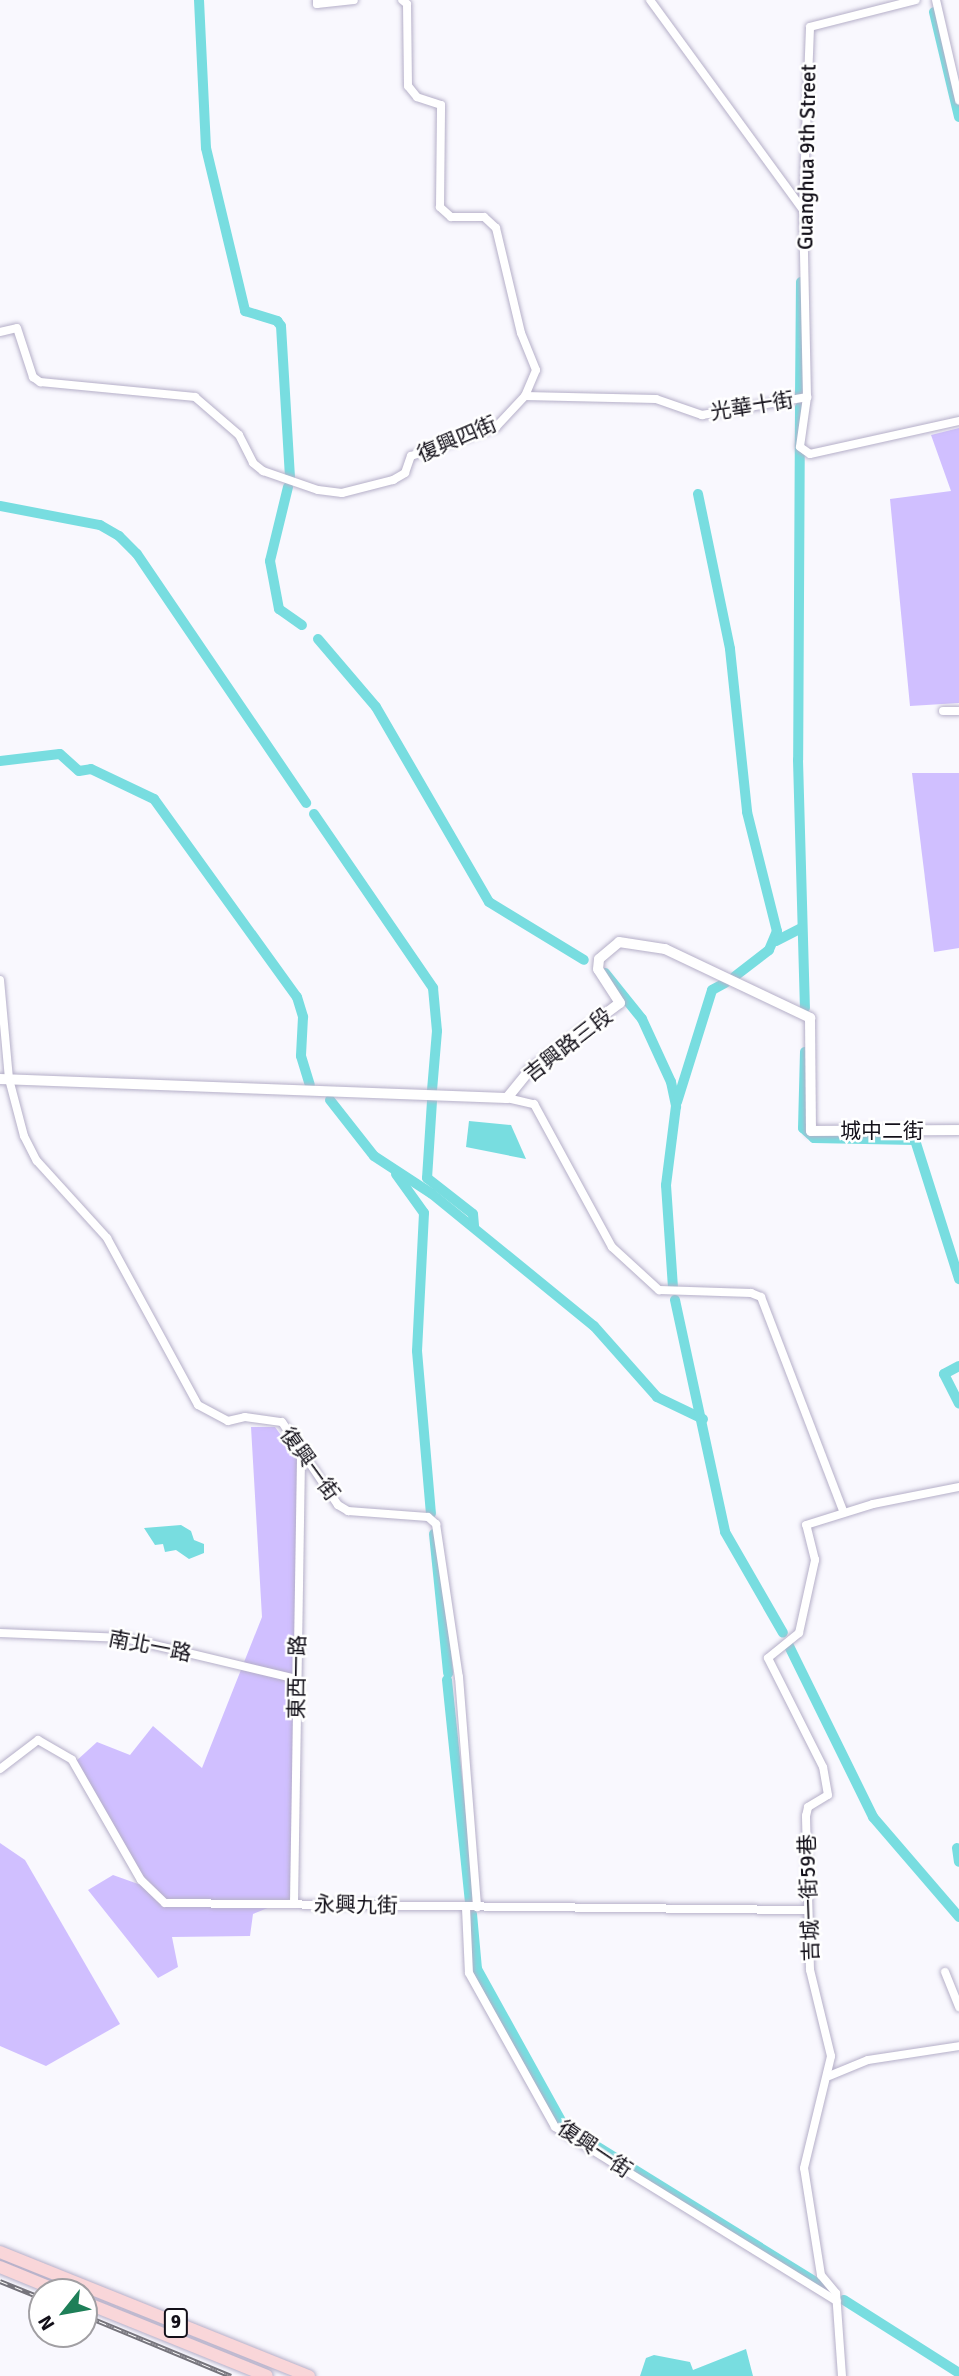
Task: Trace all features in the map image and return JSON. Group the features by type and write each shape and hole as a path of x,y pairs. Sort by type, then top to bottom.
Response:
{"main road":[{"name":"9","path":"0,2252 309,2376"},
{"path":"0,2267 28,2279"},
{"name":"9","path":"98,2307 267,2376"}],"street":[{"path":"317,0 317,4 354,0"},
{"name":"復興四街","path":"0,332 18,328 33,377 40,382 195,397 239,435 253,463 263,471 342,494 393,480 404,473 411,456 496,427 525,396 536,370 521,333 496,228 484,217 452,217 440,207 441,105 417,97 408,86 407,5 402,0"},
{"path":"650,0 803,210"},
{"name":"Guanghua 9th Street","path":"807,397 803,210 810,27 916,0"},
{"path":"936,0 959,100"},
{"name":"光華十街","path":"525,396 656,399 702,415 807,397 800,447 810,454 959,421"},
{"path":"943,711 959,711"},
{"name":"吉興路三段","path":"5,1079 507,1098 530,1070 620,1003 598,969 599,959 619,942 666,949 810,1018 807,1127"},
{"name":"復興一街","path":"0,980 5,1079 30,1148 107,1238 198,1405 228,1421 245,1417 282,1422 338,1504 348,1511 428,1517 436,1524 459,1677 477,1907"},
{"path":"507,1098 534,1104 612,1247 659,1290 751,1293 761,1297 844,1513"},
{"name":"城中二街","path":"807,1127 811,1131 959,1130"},
{"name":"東西一路","path":"294,1904 301,1450"},
{"name":"吉城一街59巷","path":"842,2376 836,2293 821,2275 804,2168 829,2076 830,2045 810,1970 806,1910 806,1816 808,1807 828,1795 823,1766 768,1658 799,1633 815,1560 806,1525 844,1513 959,1487"},
{"name":"南北一路","path":"0,1633 125,1638 297,1679"},
{"name":"永興九街","path":"0,1769 38,1740 72,1760 141,1880 165,1903 806,1910"},
{"name":"復興一街","path":"466,1908 469,1973 555,2127 837,2301"},
{"path":"945,1972 959,2007"},
{"path":"829,2076 852,2064 959,2046"}],"shaded area":[{"path":"959,428 959,703 910,706 890,499 951,491 931,435"},
{"path":"912,773 959,773 959,948 934,952"},
{"path":"251,1427 275,1427 301,1463 290,1899 253,1914 250,1936 172,1937 178,1967 158,1978 88,1890 113,1875 141,1885 75,1762 97,1742 130,1755 153,1726 202,1768 262,1617"},
{"path":"0,1843 25,1860 120,2024 46,2066 0,2046"}],"water":[{"path":"469,1121 511,1125 526,1159 466,1147"},
{"path":"181,1525 191,1531 194,1540 204,1544 204,1553 189,1559 176,1550 165,1552 163,1544 155,1545 144,1528"},
{"path":"746,2349 753,2376 640,2376 646,2358 654,2355 690,2362 693,2370"}],"waterway":[{"path":"199,0 206,148 245,311 277,321 281,326 290,479"},
{"path":"934,12 959,117"},
{"path":"800,397 801,282"},
{"path":"800,407 798,760 805,1008"},
{"path":"288,487 270,561 279,609 302,625"},
{"path":"698,494 730,649 747,812 777,931 769,950 734,977"},
{"path":"0,506 100,525 119,536 137,554 306,803"},
{"path":"318,639 376,707 489,902 584,960"},
{"path":"0,761 60,754 79,771 91,769 154,799 297,997 303,1017 301,1056 310,1085"},
{"path":"314,814 433,988 437,1031 432,1091"},
{"path":"776,941 801,928"},
{"path":"605,973 642,1019 671,1082 676,1106 666,1185 673,1287"},
{"path":"677,1102 712,990 725,983"},
{"path":"805,1052 803,1128 814,1138 915,1140 959,1279"},
{"path":"330,1100 374,1156 432,1194 594,1326 657,1397 703,1419"},
{"path":"432,1101 427,1178 473,1214 474,1226"},
{"path":"396,1174 424,1213 417,1351 431,1513"},
{"path":"675,1300 725,1532 783,1633"},
{"path":"959,1366 944,1374 959,1403"},
{"path":"434,1534 448,1673"},
{"path":"788,1644 873,1817 959,1917"},
{"path":"447,1680 470,1904"},
{"path":"957,1848 959,1862"},
{"path":"472,1914 477,1969 564,2126 833,2293"},
{"path":"844,2300 959,2373"}],"railway":[{"path":"0,2281 28,2292"},
{"path":"98,2321 231,2376"}]}
